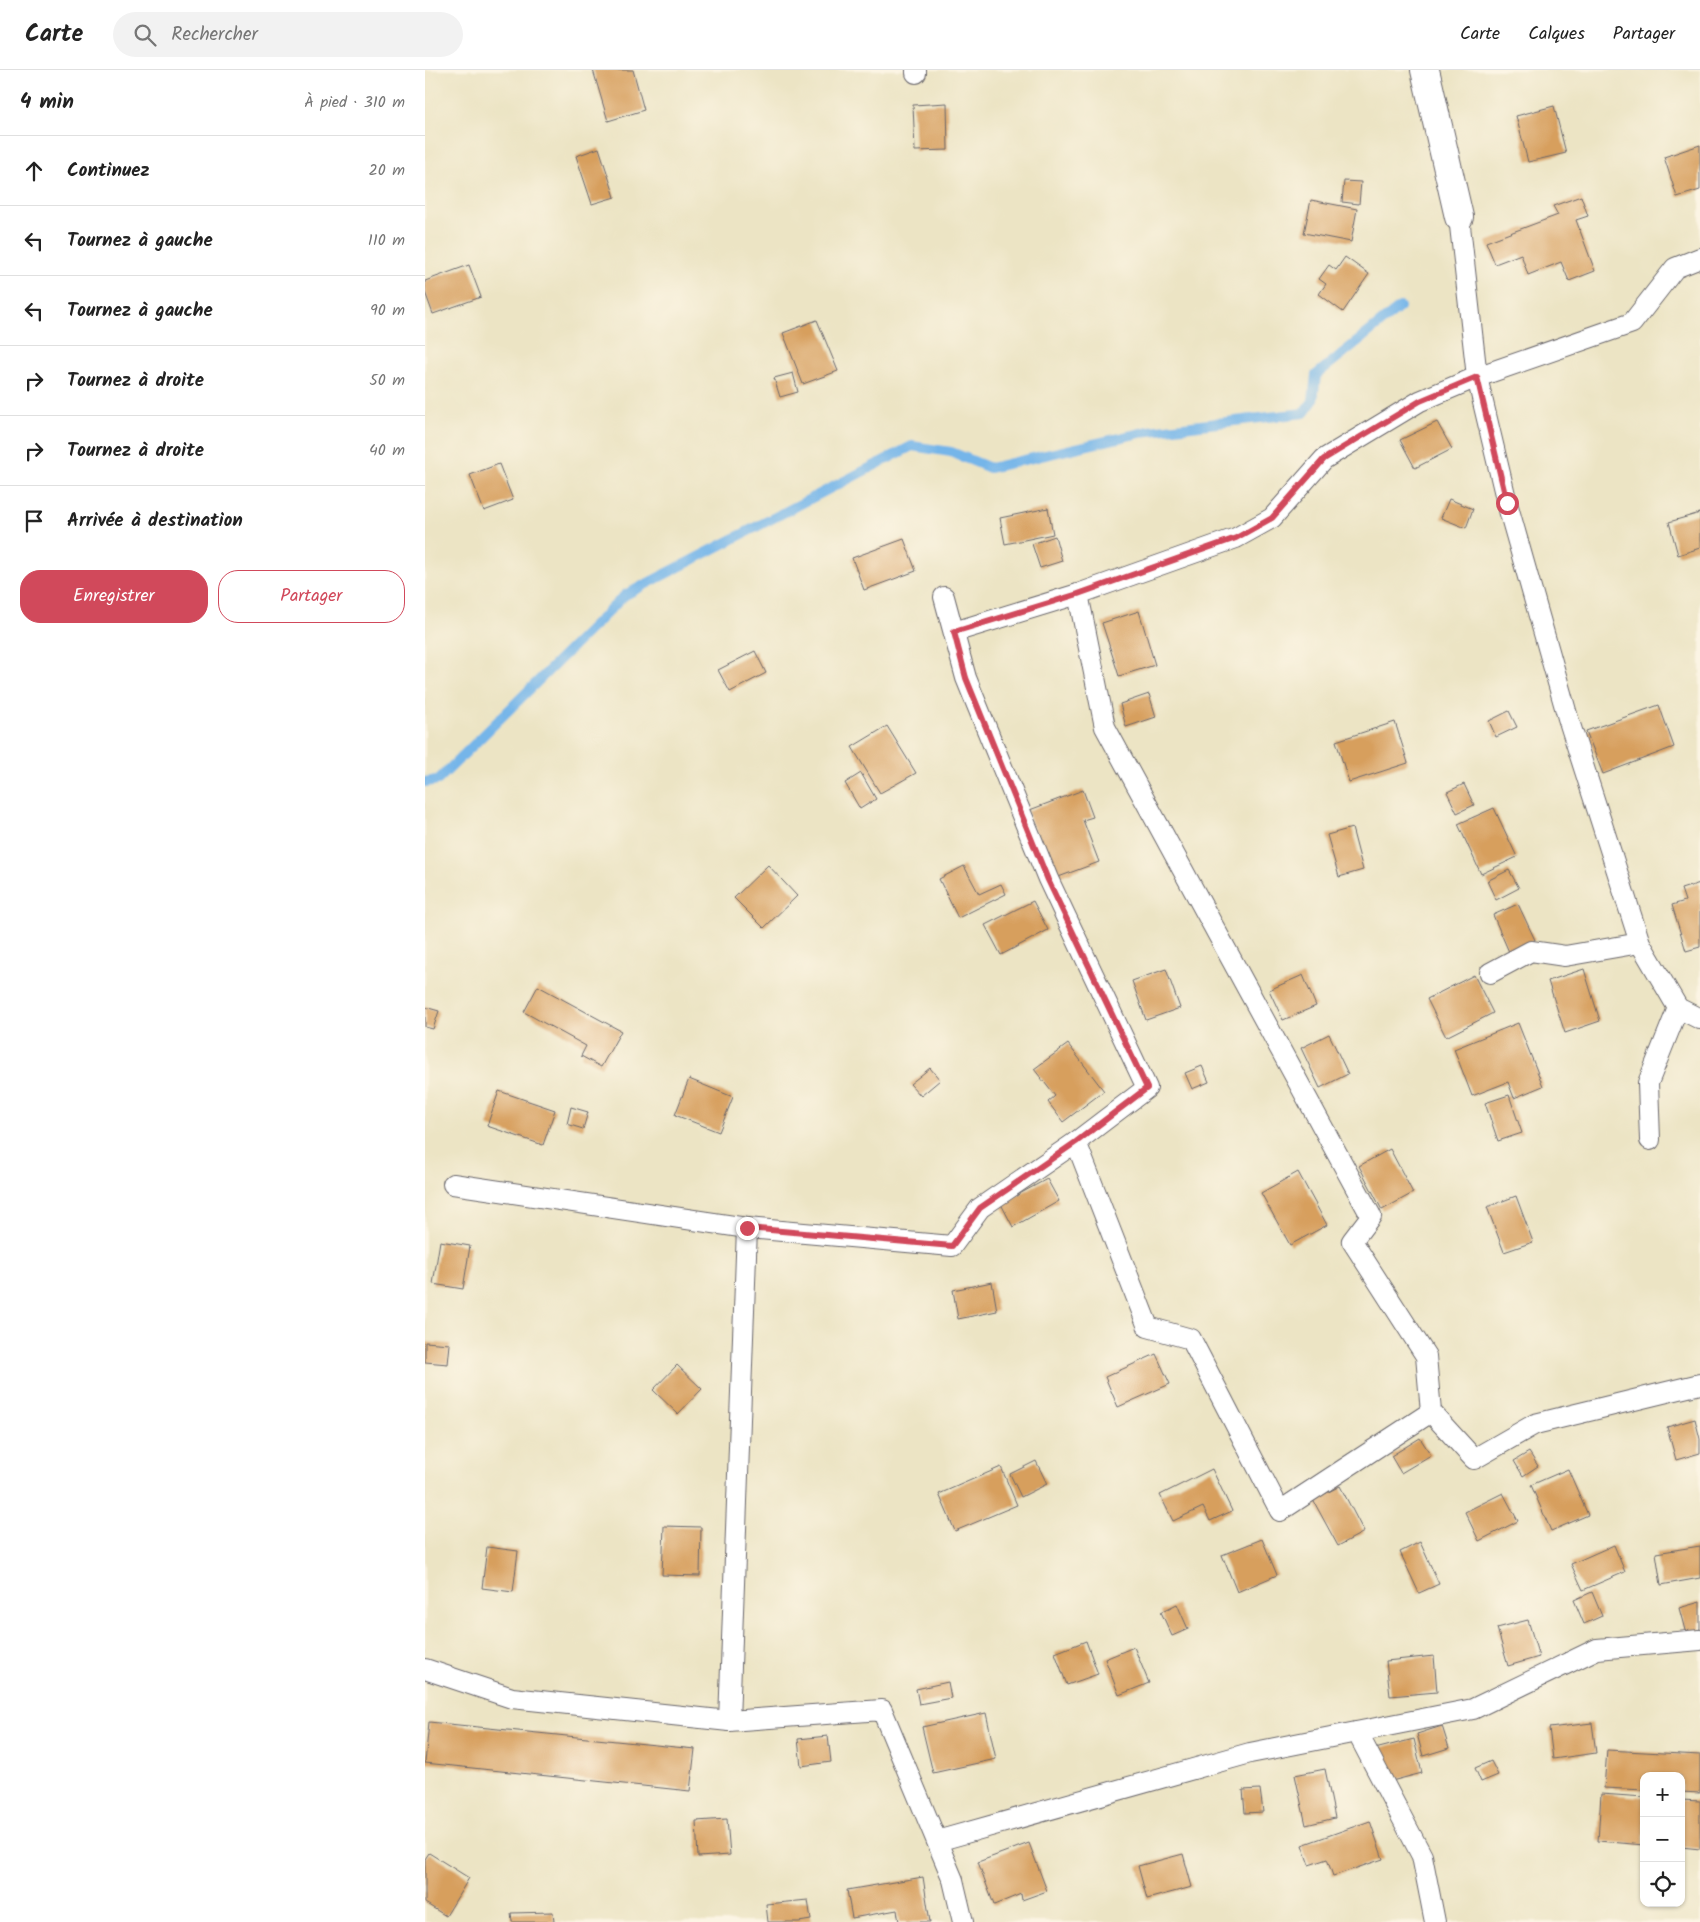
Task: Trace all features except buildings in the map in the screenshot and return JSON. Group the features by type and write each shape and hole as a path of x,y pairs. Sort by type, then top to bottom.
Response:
{"street":[{"path":"1425,70 1459,217"}],"lane":[{"path":"1459,217 1477,377 1507,503 1568,718 1640,943 1679,1008 1700,1019"},
{"path":"954,632 1078,594 1236,538 1272,518 1324,459 1420,401 1477,377 1632,323 1675,268 1700,258"},
{"path":"1078,594 1105,727 1371,1216 1352,1241 1426,1356 1431,1412 1474,1459 1535,1424 1700,1384"},
{"path":"453,1184 747,1228 952,1246 980,1208 1076,1142 1147,1088 1048,880 966,678 944,597"},
{"path":"1490,973 1531,951 1565,956 1640,943"},
{"path":"1651,1140 1648,1083 1679,1008"},
{"path":"1076,1142 1148,1327 1191,1339 1280,1512 1431,1412"},
{"path":"729,1720 747,1228"},
{"path":"937,1840 1250,1753 1473,1709 1597,1649 1700,1640"},
{"path":"425,1669 512,1698 729,1720 882,1710 953,1880 963,1922"},
{"path":"1357,1732 1422,1856 1435,1922"}],"waterway":[{"path":"425,782 438,780 625,595 912,446 951,452 990,468 1149,431 1304,413 1313,401 1316,375 1400,307"}],"route":[{"path":"747,1228 952,1246 980,1208 1076,1142 1147,1088 1048,880 966,678 954,632 1078,594 1236,538 1272,518 1324,459 1420,401 1477,377 1507,503"}]}
